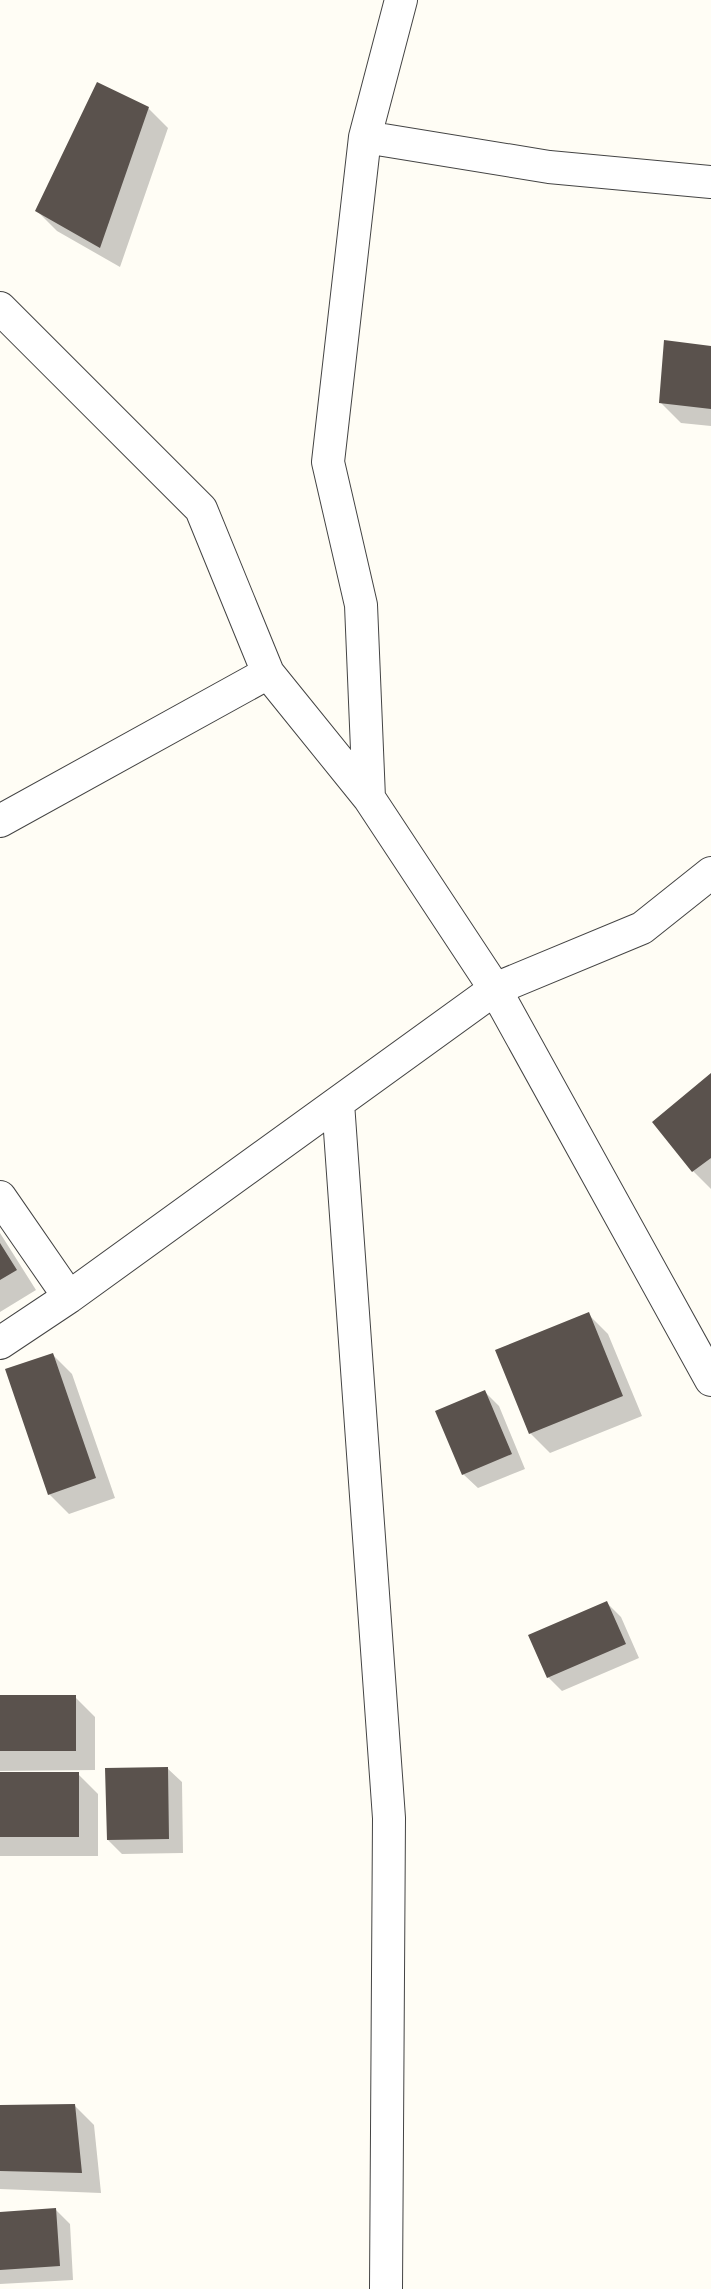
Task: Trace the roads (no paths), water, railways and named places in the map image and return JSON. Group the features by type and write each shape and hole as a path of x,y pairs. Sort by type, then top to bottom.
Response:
{"street":[{"path":"369,798 361,605 328,462 366,137 401,0"},
{"path":"366,137 549,168 711,182"},
{"path":"0,308 201,508 267,673 369,798 495,989 711,1380"},
{"path":"0,821 267,673"},
{"path":"0,1343 69,1297 495,989 642,928 711,873"},
{"path":"338,1103 389,1818 386,2289"},
{"path":"0,1197 69,1297"}]}
